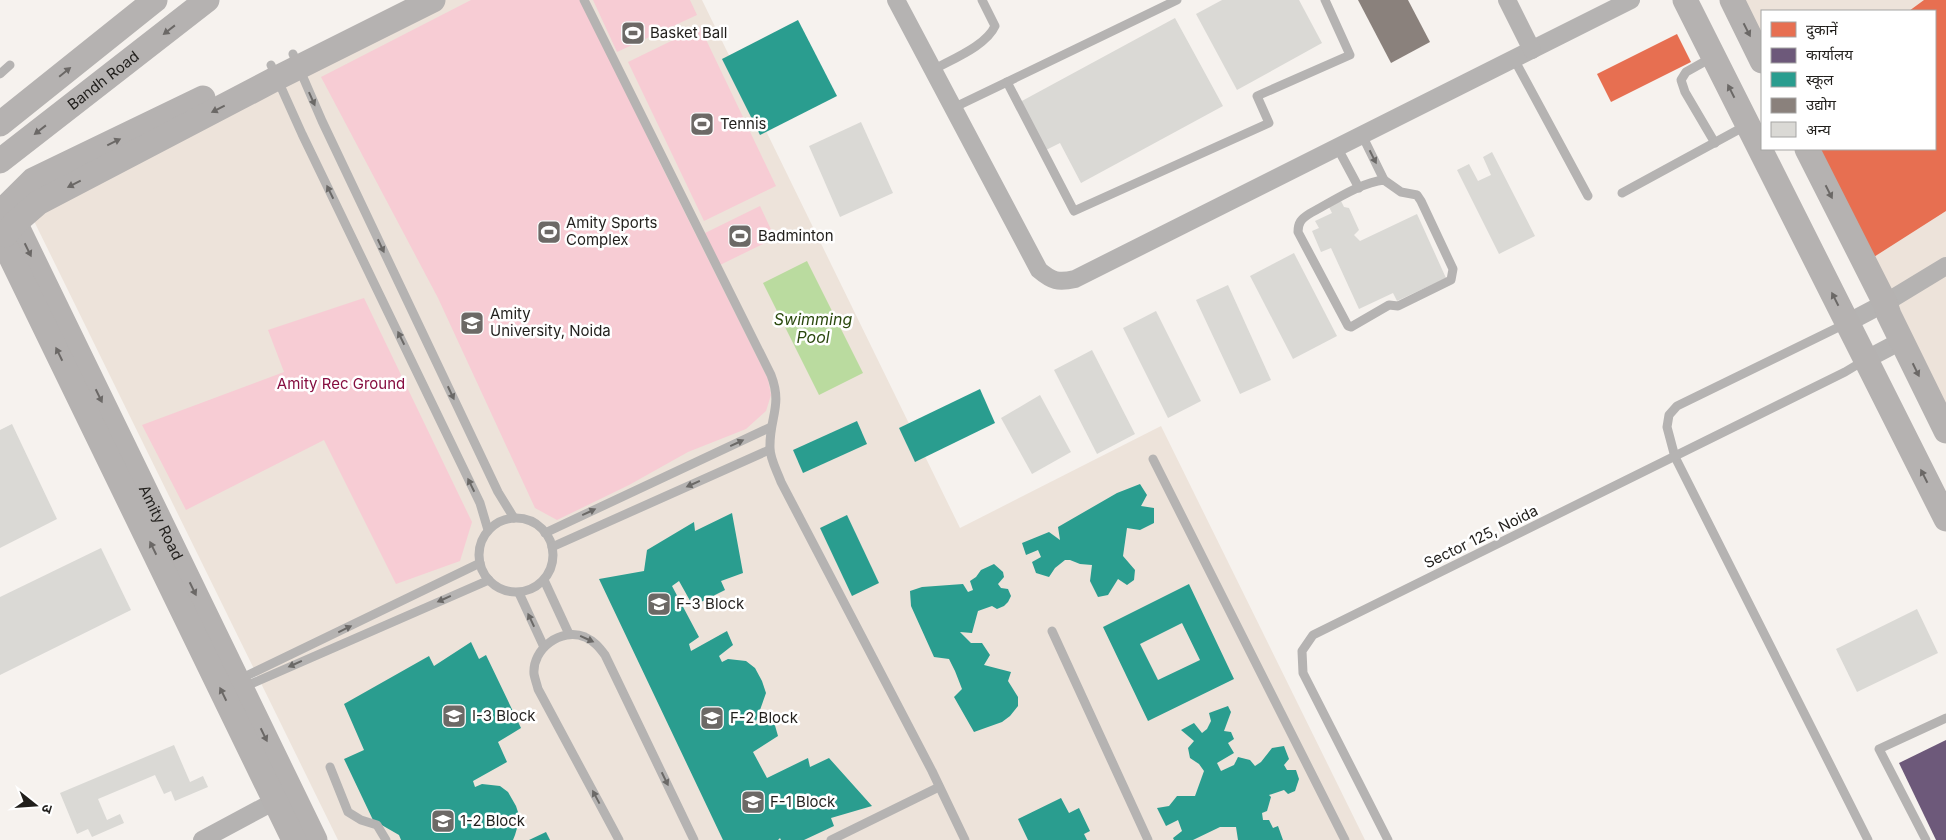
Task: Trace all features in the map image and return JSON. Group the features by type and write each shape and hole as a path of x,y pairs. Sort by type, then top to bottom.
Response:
{"street":[{"name":"Bandh Road","path":"0,124 155,0"},
{"name":"Bandh Road","path":"0,161 207,0"},
{"path":"285,66 397,0"},
{"path":"4,226 32,180 433,0"},
{"path":"896,0 1038,270 1049,279 1062,282 1075,279 1631,0"},
{"path":"1507,0 1532,50"},
{"path":"1685,0 1946,519"},
{"path":"1732,0 1761,58"},
{"path":"1808,150 1946,431"},
{"name":"Amity Road","path":"4,226 239,684 284,796 294,840"},
{"name":"Amity Road","path":"4,226 284,796 315,840"},
{"path":"1847,323 1885,304 1946,266"},
{"path":"1865,360 1901,341"},
{"path":"202,840 284,796"}],"lane":[{"path":"584,0 771,375 776,389 777,405 771,427 769,450 780,482 965,840"},
{"path":"933,70 991,35 995,26 982,0"},
{"path":"953,108 1177,0"},
{"path":"1007,82 1074,211 1269,123 1256,96 1350,55 1325,0"},
{"path":"1714,57 1686,72 1681,80 1715,143"},
{"path":"1514,59 1588,196"},
{"path":"0,74 10,65"},
{"path":"285,66 322,121 498,492 514,518"},
{"path":"285,66 302,134 480,503 488,530"},
{"path":"1622,193 1748,125"},
{"path":"1362,135 1384,180 1401,192 1417,195 1421,201 1453,269 1453,274 1451,280 1398,306 1389,305 1351,327 1345,323 1298,232 1298,225 1309,214 1359,188 1377,180 1384,180"},
{"path":"1337,147 1359,188"},
{"path":"1847,323 1677,406 1669,415 1667,427 1675,457 1868,840"},
{"name":"Sector 125, Noida","path":"1388,840 1303,673 1302,651 1313,635 1675,457 1845,372 1865,360"},
{"path":"545,533 771,427"},
{"path":"552,547 769,450"},
{"path":"1153,458 1345,840"},
{"path":"514,518 528,519 541,527 549,538 554,554 552,566 544,580 533,589 519,593 505,591 488,580 483,573 479,557 480,544 488,530 499,522 514,518"},
{"path":"239,684 480,563"},
{"path":"239,684 488,580"},
{"path":"544,580 569,634"},
{"path":"519,593 544,647"},
{"path":"1052,631 1148,840"},
{"path":"619,840 538,690 534,674 536,661 544,647 554,638 569,634 583,636 596,644 605,655 694,840"},
{"path":"1926,840 1878,749 1946,718"},
{"path":"330,767 348,812 361,820 377,825 386,840"},
{"path":"831,840 939,788"}],"shaded area":[{"name":"Amity University, Noida","path":"445,0 702,0 960,528 1161,426 1365,840 338,840 33,219"},
{"path":"1724,0 1946,0 1946,441 1800,150 1936,150 1936,10 1761,10 1761,73"}],"green space":[{"name":"Amity Sports Complex","path":"471,0 582,0 661,165 768,379 771,395 766,411 746,429 688,452 629,485 557,520 535,508 438,298 321,77"},
{"name":"Basket Ball","path":"593,0 690,0 697,15 617,52"},
{"name":"Tennis","path":"700,27 776,186 704,221 628,62"},
{"name":"Badminton","path":"760,206 775,238 720,265 705,233"},
{"name":"Amity Rec Ground","path":"364,298 472,522 460,561 396,584 324,440 186,510 142,425 284,372 268,330"}],"water":[{"name":"Swimming Pool","path":"807,261 863,373 819,395 763,283"}],"building: दुकानें":[{"path":"1924,0 1946,0 1946,211 1866,262 1810,150 1936,150 1936,10 1910,10"},
{"path":"1677,34 1691,62 1611,102 1597,74"}],"building: कार्यालय":[{"path":"1946,740 1946,840 1936,840 1899,763"}],"building: स्कूल":[{"path":"798,20 837,96 760,135 722,59"},
{"path":"980,389 995,423 915,462 899,428"},
{"path":"857,421 867,444 803,473 793,450"},
{"path":"1140,484 1147,495 1141,506 1154,508 1154,523 1140,530 1127,528 1123,556 1135,570 1134,580 1127,585 1118,579 1108,595 1098,597 1090,581 1092,565 1065,560 1055,568 1049,577 1036,573 1032,562 1041,557 1038,550 1026,555 1022,543 1049,532 1060,540 1058,527 1117,493"},
{"path":"732,513 743,573 721,581 725,590 693,606 679,581 672,586 699,637 689,644 691,651 727,631 733,645 719,656 722,662 728,659 746,661 755,668 762,681 766,693 755,724 774,722 778,736 753,752 767,778 808,758 810,767 829,758 872,806 831,818 834,826 804,840 781,840 780,838 778,840 723,840 599,579 644,571 647,550 694,522 695,531"},
{"path":"847,515 879,583 852,596 820,528"},
{"path":"994,564 1003,572 1004,577 998,584 1001,588 1008,589 1011,596 1008,602 997,609 992,606 978,611 972,633 960,632 971,643 982,643 990,655 984,665 1011,672 1008,681 1018,697 1018,706 1002,722 974,732 954,697 962,689 955,671 949,659 934,657 911,606 910,591 922,587 963,584 968,592 973,590 970,581 981,570"},
{"path":"1189,584 1234,679 1148,721 1103,627","holes":["1182,623 1200,660 1158,680 1140,644"]},
{"path":"471,642 479,659 486,655 521,728 498,742 507,762 473,781 475,787 482,784 500,786 508,792 520,818 515,835 513,840 401,840 399,835 373,820 344,759 364,750 344,704 429,656 434,666"},
{"path":"1228,706 1231,712 1224,731 1231,732 1234,739 1228,743 1234,753 1217,763 1221,771 1234,765 1238,757 1250,760 1255,766 1261,762 1272,748 1284,746 1289,759 1284,765 1287,770 1296,770 1299,779 1295,791 1288,794 1284,790 1269,795 1271,797 1267,811 1262,813 1263,820 1269,820 1273,828 1278,826 1283,840 1238,840 1236,827 1220,827 1193,840 1174,840 1173,838 1182,831 1178,820 1166,826 1157,808 1169,806 1177,796 1195,796 1204,771 1199,764 1190,758 1188,748 1194,741 1181,730 1194,723 1202,733 1207,729 1211,721 1209,713"},
{"path":"1061,798 1069,813 1079,808 1090,831 1084,834 1087,840 1028,840 1018,819"},
{"path":"546,832 550,840 529,840"}],"building: उद्योग":[{"path":"1358,0 1408,0 1430,42 1391,63"}],"building: अन्य":[{"path":"1222,0 1299,0 1322,43 1237,90 1196,14"},
{"path":"1175,18 1223,106 1081,183 1060,143 1046,150 1020,102"},
{"path":"861,122 893,193 840,217 809,146"},
{"path":"1492,152 1535,236 1499,254 1457,170 1469,164 1478,181 1491,175 1483,157"},
{"path":"1341,201 1344,207 1349,208 1359,230 1354,235 1360,241 1417,214 1446,278 1397,301 1393,293 1359,309 1331,248 1321,252 1312,231 1319,228 1315,221 1332,213 1329,207"},
{"path":"1294,253 1337,336 1293,359 1250,276"},
{"path":"1228,285 1271,380 1240,394 1196,300"},
{"path":"1156,311 1201,401 1168,418 1123,328"},
{"path":"1092,350 1135,434 1097,454 1054,370"},
{"path":"1040,395 1071,452 1032,474 1001,418"},
{"path":"12,424 57,519 0,548 0,430"},
{"path":"101,548 131,610 0,675 0,597"},
{"path":"1917,609 1938,653 1857,692 1836,649"},
{"path":"174,745 190,782 203,776 208,787 175,801 171,791 164,794 155,775 98,799 107,820 120,814 124,823 92,837 88,829 77,834 60,793"}],"place":[{"name":"Basket Ball","path":"633,33"},
{"name":"Tennis","path":"702,124"},
{"name":"Amity Sports Complex","path":"549,232"},
{"name":"Badminton","path":"740,236"},
{"name":"Amity University, Noida","path":"472,323"},
{"name":"F-3 Block","path":"659,604"},
{"name":"I-3 Block","path":"454,716"},
{"name":"F-2 Block","path":"712,718"},
{"name":"F-1 Block","path":"753,802"},
{"name":"1-2 Block","path":"443,821"}]}
